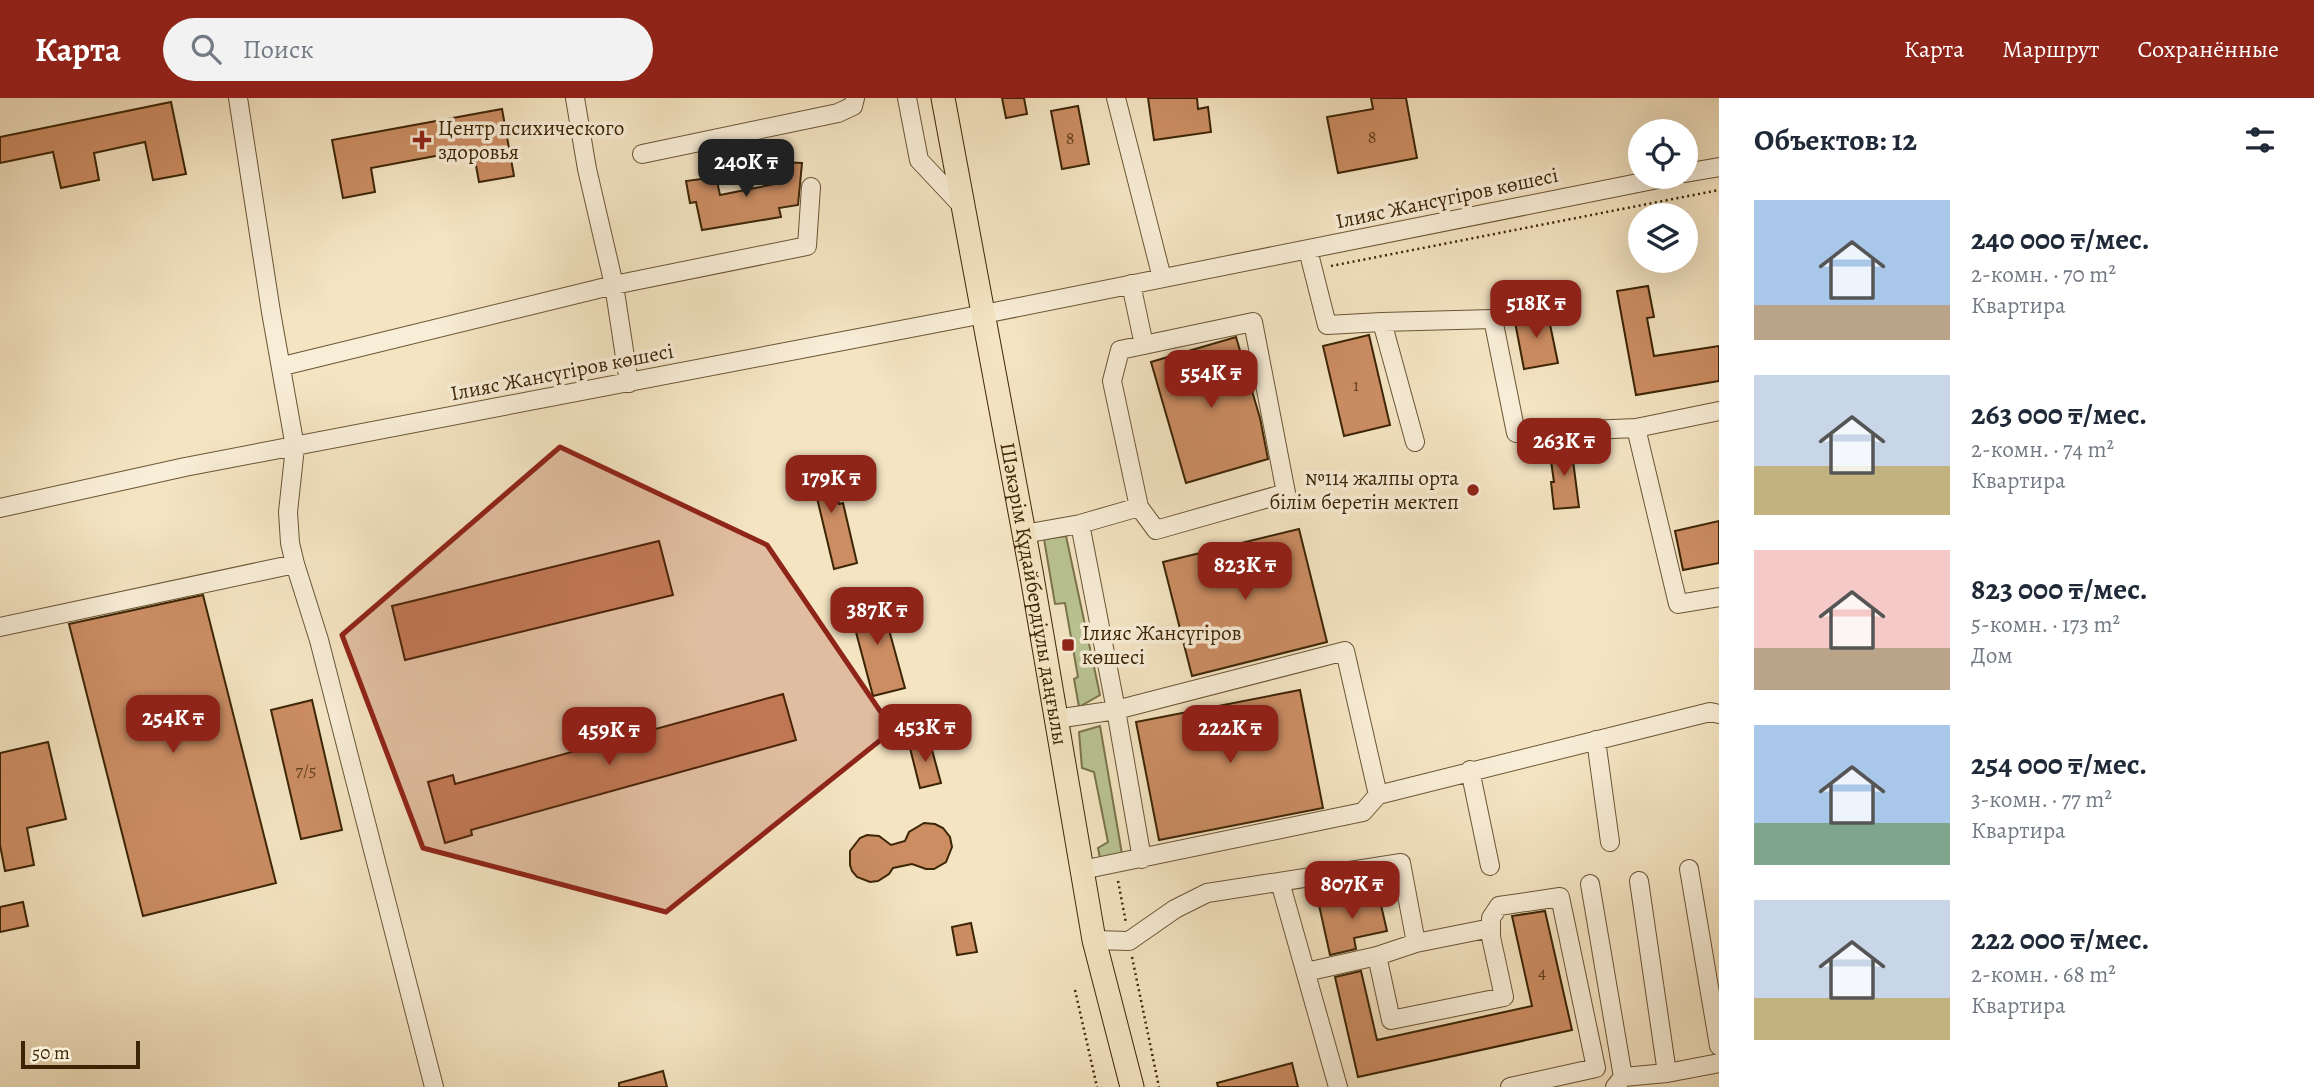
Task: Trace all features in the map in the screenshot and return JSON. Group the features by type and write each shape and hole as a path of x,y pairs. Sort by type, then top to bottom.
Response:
{"main road":[{"name":"Шәкәрім Құдайбердіұлы даңғылы","path":"943,98 1024,534 1094,940 1132,1087"}],"street":[{"path":"238,98 295,447 288,512 295,564 319,640 434,1087"},
{"path":"575,98 587,169 614,285 629,383"},
{"path":"642,154 838,113 853,106 855,98"},
{"path":"907,98 919,160 964,208"},
{"path":"1116,98 1161,278"},
{"path":"1698,171 1719,167"},
{"name":"Ілияс Жансүгіров көшесі","path":"0,508 185,467 984,314 1628,185"},
{"path":"283,366 614,285 807,246 811,187"},
{"path":"1308,250 1327,325 1493,319 1516,433 1636,428 1719,411"},
{"path":"1131,284 1144,345"},
{"path":"1254,322 1286,493 1157,530 1139,507 1112,381 1121,349 1254,322"},
{"path":"1382,322 1415,442"},
{"path":"1636,428 1678,604 1719,597"},
{"path":"1024,534 1080,524 1139,507"},
{"path":"1080,524 1142,859"},
{"path":"0,627 295,564"},
{"path":"1056,719 1116,710 1345,651 1378,795"},
{"path":"1082,870 1363,811 1378,795 1710,712 1719,714"},
{"path":"1596,740 1610,842"},
{"path":"1470,770 1490,866"},
{"path":"1094,940 1129,941 1175,909 1207,893 1401,863 1416,943"},
{"path":"1689,869 1719,1046"},
{"path":"1639,881 1667,1073"},
{"path":"1280,882 1338,1087"},
{"path":"1590,884 1619,1082 1719,1063"},
{"path":"1377,956 1391,1020 1504,997 1491,918 1499,906 1560,897 1596,1068 1510,1087"},
{"path":"1306,972 1377,956 1416,943 1491,928"}],"path":[{"path":"1313,270 1719,190"},
{"path":"1115,864 1159,1087"},
{"path":"1075,990 1097,1087"}],"highlighted area":[{"path":"560,447 767,545 893,730 666,912 423,848 342,635"}],"green space":[{"path":"1066,536 1100,695 1079,707 1074,679 1078,677 1065,603 1055,604 1044,539"},
{"path":"1100,726 1122,854 1100,858 1098,848 1108,842 1094,772 1082,768 1079,732"}],"building":[{"path":"1002,98 1024,98 1027,114 1006,118"},
{"path":"1148,98 1197,98 1198,109 1208,107 1211,132 1154,140"},
{"path":"1371,98 1406,98 1417,158 1338,173 1327,117 1373,109"},
{"path":"171,102 186,174 153,180 145,142 94,153 99,180 61,188 53,152 0,163 0,137"},
{"path":"1078,106 1089,164 1062,169 1051,111"},
{"path":"502,109 514,176 479,182 473,149 371,168 375,192 343,198 332,140"},
{"path":"779,162 802,163 798,205 779,208 781,217 702,230 696,202 690,203 686,181 716,177 720,195 775,184"},
{"path":"1648,286 1654,317 1647,318 1654,356 1719,346 1719,381 1636,395 1617,291"},
{"path":"1547,310 1558,363 1524,369 1514,317"},
{"path":"1369,335 1390,425 1344,436 1323,346"},
{"path":"1236,337 1260,418 1268,459 1186,483 1151,362"},
{"path":"1571,445 1579,507 1554,509 1551,482 1554,482 1549,447"},
{"path":"829,465 839,504 843,503 857,563 834,569 817,498 808,500 800,474"},
{"path":"1719,521 1719,563 1683,570 1675,531"},
{"path":"1299,529 1327,642 1192,676 1163,562"},
{"path":"659,541 673,595 405,660 392,606"},
{"path":"203,595 276,883 143,916 69,624"},
{"path":"880,597 905,688 873,696 849,606"},
{"path":"1300,690 1323,808 1159,840 1136,722"},
{"path":"783,694 796,740 471,830 472,835 445,843 428,782 453,775 455,784"},
{"path":"312,700 342,830 301,839 271,710"},
{"path":"929,739 941,783 920,788 909,744"},
{"path":"48,742 66,819 27,828 34,865 5,871 0,845 0,753"},
{"path":"924,823 943,828 950,837 952,847 946,862 934,869 912,864 893,868 878,881 870,882 857,877 852,871 850,851 860,838 867,835 879,836 891,845 905,841 909,832"},
{"path":"1378,892 1387,931 1354,938 1356,949 1330,955 1319,905"},
{"path":"23,902 28,926 0,932 0,907"},
{"path":"1545,911 1572,1030 1358,1077 1335,977 1361,971 1377,1040 1532,1006 1512,916"},
{"path":"971,923 977,952 957,955 952,927"},
{"path":"1292,1063 1298,1087 1218,1087 1217,1083"},
{"path":"663,1071 667,1087 619,1087 619,1083"}],"place":[{"name":"Центр психического здоровья","path":"422,140"},
{"name":"№114 жалпы орта білім беретін мектеп","path":"1473,490"},
{"name":"Ілияс Жансүгіров көшесі","path":"1068,645"}]}
